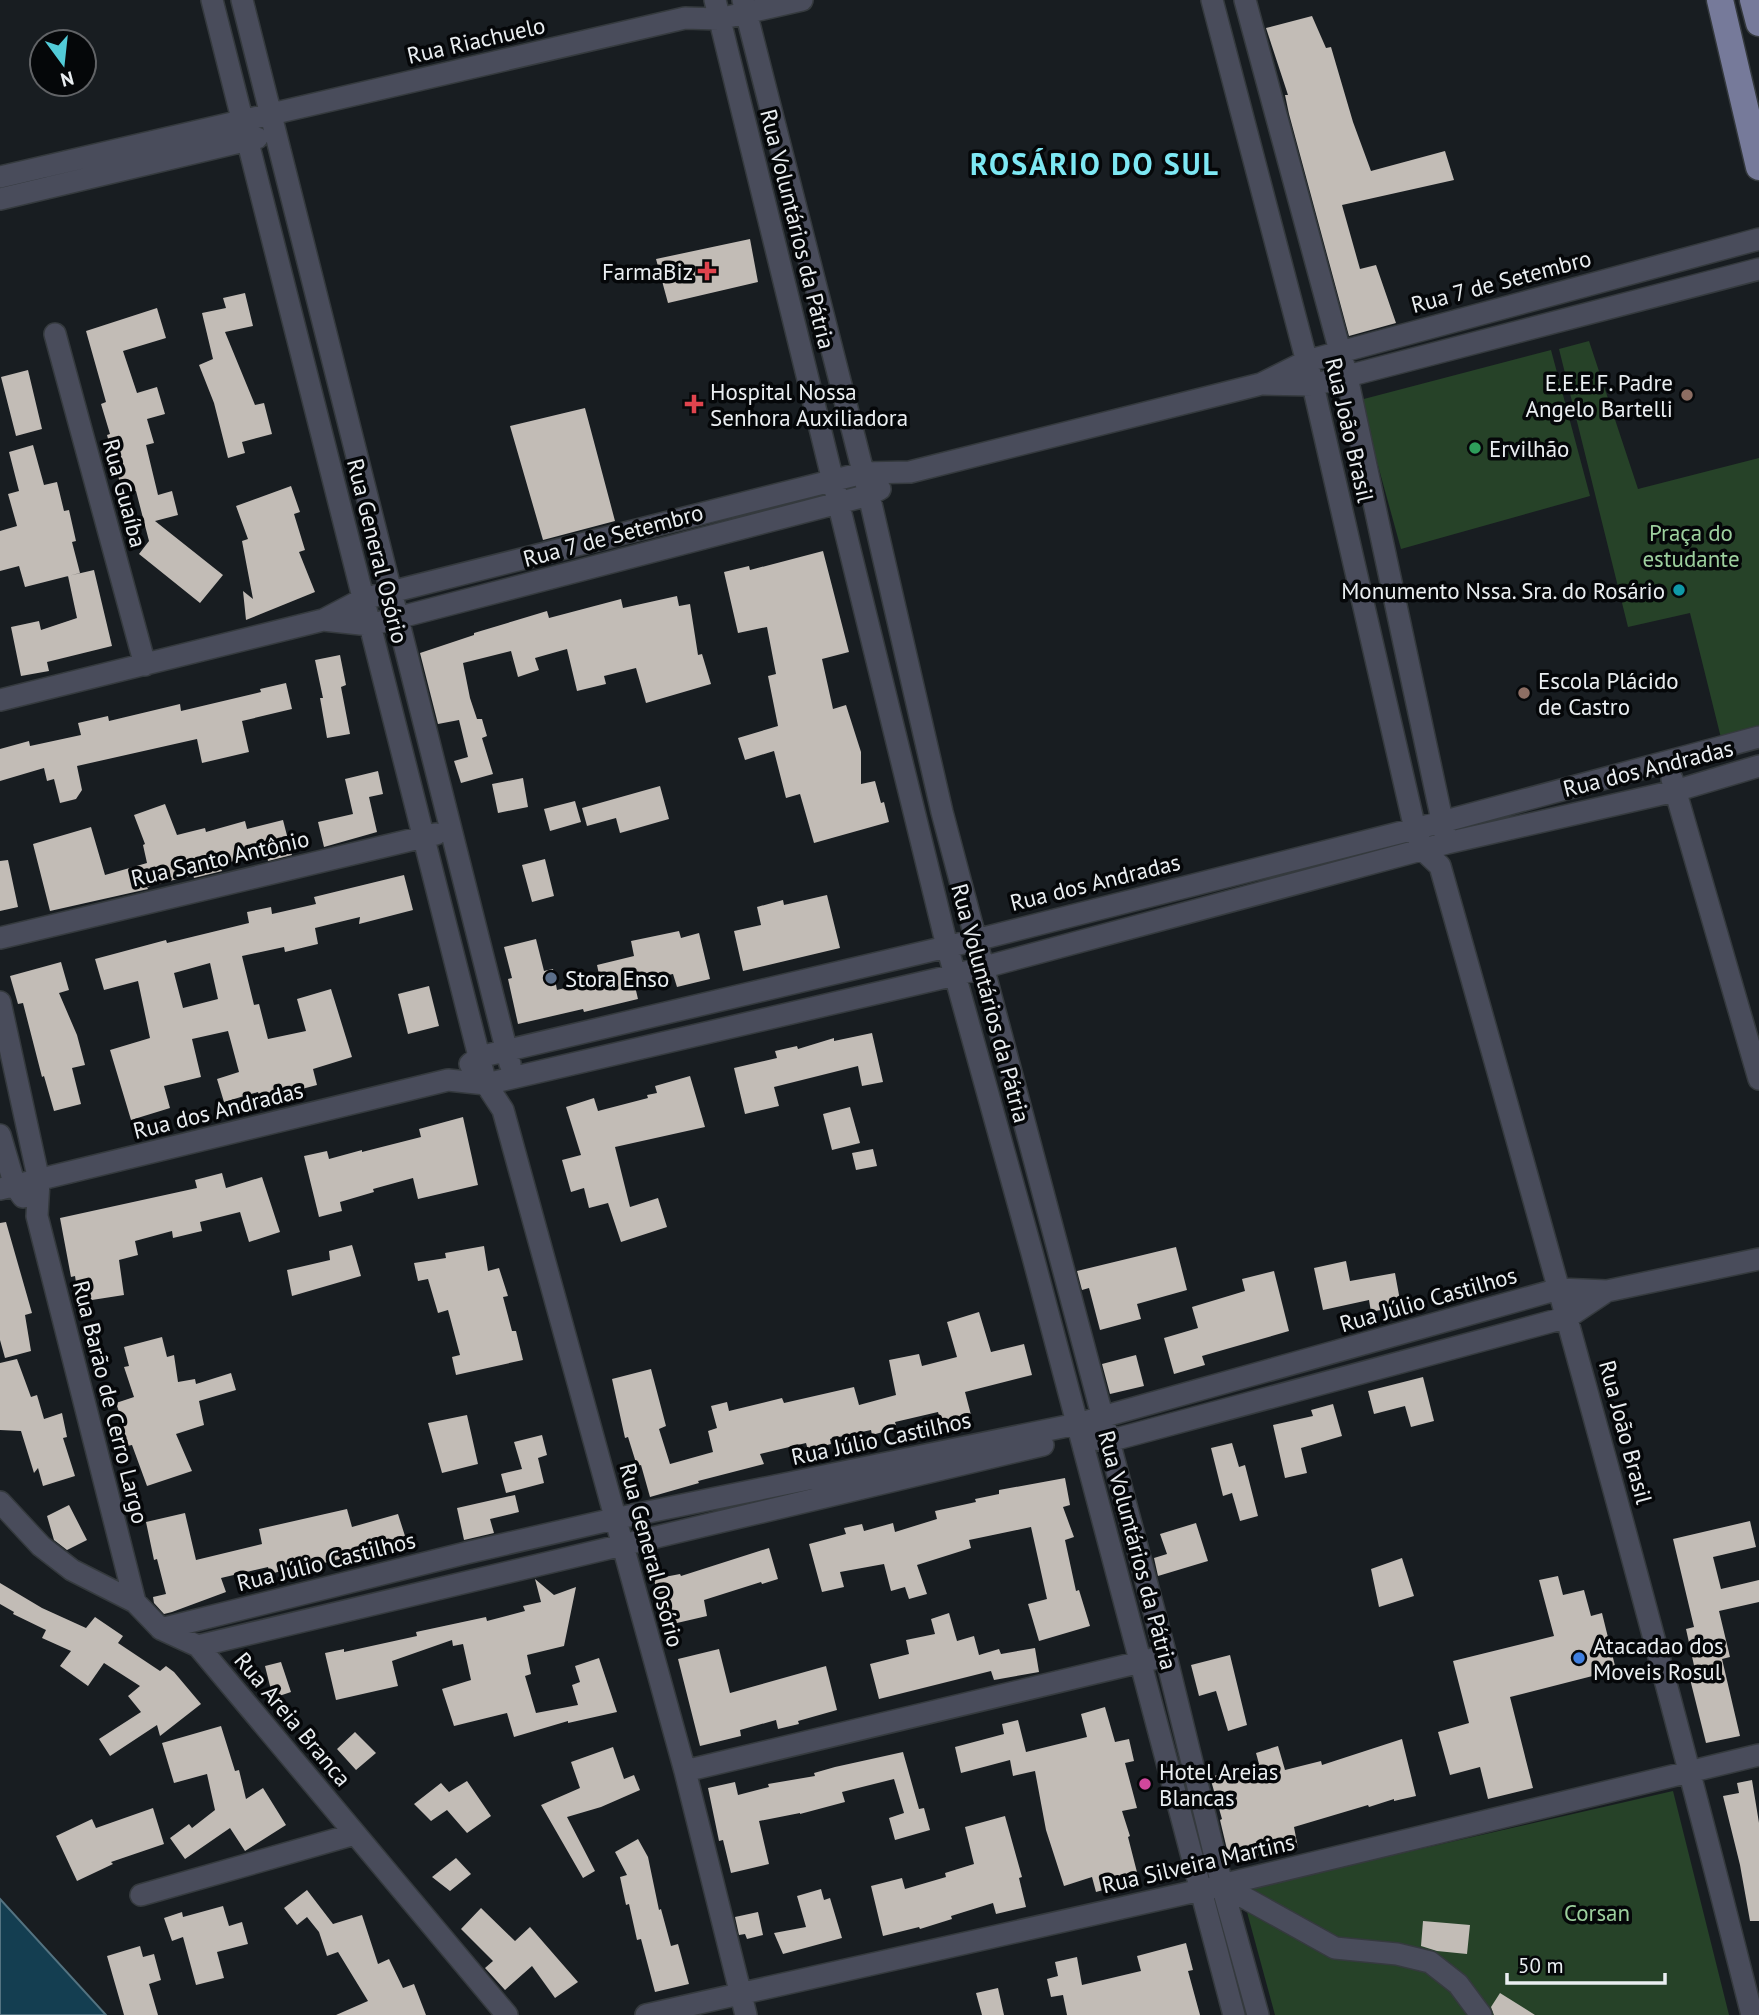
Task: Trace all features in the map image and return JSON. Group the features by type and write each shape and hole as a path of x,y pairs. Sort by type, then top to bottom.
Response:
{"main road":[{"path":"1720,0 1759,167"},
{"path":"1753,0 1759,23"}],"street":[{"name":"Rua General Osório","path":"212,0 486,1084 503,1110 685,1771 746,2015"},
{"name":"Rua General Osório","path":"242,0 507,1051 513,1077 503,1110"},
{"name":"Rua Riachuelo","path":"0,199 272,123 320,104 685,18 717,6 745,7 802,0"},
{"path":"1213,3 1244,0"},
{"name":"Rua João Brasil","path":"1244,0 1347,377 1447,844"},
{"name":"Rua João Brasil","path":"1213,3 1313,385 1415,829 1423,850 1440,866 1568,1317 1690,1770 1752,2015"},
{"name":"Rua Voluntários da Pátria","path":"717,6 947,946 1032,1253 1234,2015"},
{"name":"Rua Voluntários da Pátria","path":"745,7 869,495 937,789 982,968 1166,1656 1258,2015"},
{"name":"Rua Riachuelo","path":"0,177 244,130"},
{"path":"1249,141 1281,131"},
{"name":"Rua 7 de Setembro","path":"0,700 323,620 363,599 833,480 863,473 910,472 1261,384 1307,361 1759,239"},
{"name":"Rua 7 de Setembro","path":"1261,384 1313,385 1759,269"},
{"path":"1608,279 1617,306"},
{"name":"Rua Guaíba","path":"55,334 145,665"},
{"name":"Rua 7 de Setembro","path":"323,620 370,625 399,618 869,495 910,472"},
{"path":"638,529 643,554"},
{"path":"879,662 906,655"},
{"name":"Rua dos Andradas","path":"449,1080 479,1057 976,940 1442,822 1759,737"},
{"path":"1668,763 1759,1079"},
{"name":"Rua dos Andradas","path":"7,1188 449,1080 486,1084 955,975 1423,850 1675,791 1759,766"},
{"path":"911,795 937,789"},
{"name":"Rua Santo Antônio","path":"0,938 452,831"},
{"path":"1440,866 1447,844"},
{"path":"1265,866 1272,891"},
{"path":"1108,906 1117,932"},
{"name":"Rua Barão de Cerro Largo","path":"0,1002 39,1181 37,1216 135,1602"},
{"path":"648,1017 655,1044"},
{"path":"986,1085 1011,1077"},
{"name":"Rua Barão de Cerro Largo","path":"0,1135 7,1188 37,1216"},
{"path":"1032,1253 1056,1245"},
{"name":"Rua Júlio Castilhos","path":"198,1646 1079,1430 1102,1418 1559,1289 1607,1290 1759,1259"},
{"name":"Rua Júlio Castilhos","path":"161,1629 614,1519 1079,1430 1109,1441 1568,1317 1607,1290"},
{"name":"Rua Areia Branca","path":"0,1502 41,1546 72,1570 135,1602 161,1629 198,1646 507,2015"},
{"path":"466,1553 472,1580"},
{"path":"685,1771 1166,1656"},
{"name":"Rua Silveira Martins","path":"646,2015 1223,1885 1759,1755"},
{"path":"141,1895 355,1833"},
{"path":"1223,1885 1335,1948 1397,1954 1430,1962 1458,1984 1481,2015"}],"green space":[{"name":"Praça do estudante","path":"1589,341 1638,489 1759,458 1759,733 1722,742 1690,613 1628,627 1559,349"},
{"name":"Ervilhão","path":"1551,350 1590,496 1401,549 1360,400"},
{"name":"Corsan","path":"1673,1791 1729,2015 1275,2015 1241,1890"}],"water":[{"path":"0,1899 106,2015 0,2015"}],"building":[{"path":"1312,16 1326,48 1331,47 1371,171 1445,151 1454,180 1342,205 1360,269 1376,265 1396,323 1349,336 1289,114 1285,95 1288,95 1266,28"},
{"name":"FarmaBiz","path":"750,239 758,282 668,303 656,259"},
{"path":"245,293 253,326 225,332 255,405 264,403 272,434 242,442 245,453 228,458 214,403 199,365 213,359 202,313 226,308 223,298"},
{"path":"157,308 166,338 123,351 137,393 157,387 165,414 147,419 154,443 146,445 158,495 172,491 178,515 155,521 223,575 200,603 139,554 149,541 136,491 123,494 101,404 106,402 86,331"},
{"path":"28,370 42,429 16,436 1,377"},
{"path":"585,408 615,521 543,540 510,426"},
{"path":"33,445 44,485 57,482 64,511 69,510 76,541 72,542 80,573 25,587 19,566 0,571 0,531 17,526 8,494 19,491 9,452"},
{"path":"291,486 300,512 294,514 305,550 299,552 315,592 246,620 243,591 253,599 242,541 248,539 236,506"},
{"path":"823,551 849,652 822,659 833,709 846,705 861,752 861,784 875,781 889,822 814,843 800,794 786,798 774,751 745,760 738,738 778,726 768,676 776,674 767,627 738,633 724,572 749,566 750,570"},
{"path":"94,570 112,646 47,662 49,671 21,676 11,627 39,621 41,630 77,618 68,576"},
{"path":"677,596 679,606 690,604 698,655 702,654 711,684 646,703 636,668 604,676 606,684 577,691 567,649 535,658 539,670 518,677 511,651 463,663 470,698 477,719 482,719 487,736 482,738 493,774 461,783 454,761 468,757 459,720 438,724 420,653 547,611 549,618 621,599 623,608"},
{"path":"340,655 346,685 341,687 350,734 327,738 320,698 323,698 315,660"},
{"path":"286,683 292,709 242,721 249,752 202,763 197,739 77,766 82,790 76,799 60,803 54,779 47,781 44,768 0,781 0,749 29,741 30,746 81,735 78,723 108,716 109,721 180,704 181,711 261,692 260,689"},
{"path":"378,771 383,794 369,797 377,832 324,847 318,822 353,814 345,779"},
{"path":"523,778 528,807 498,813 492,784"},
{"path":"660,786 669,819 620,833 616,818 587,826 582,808"},
{"path":"575,801 581,822 550,831 544,809"},
{"path":"165,804 177,835 205,828 206,832 245,821 247,829 283,820 292,855 268,861 266,852 220,865 222,871 194,878 193,875 147,887 148,889 50,911 33,844 91,827 105,875 147,863 145,844 134,815"},
{"path":"545,859 554,896 532,902 522,865"},
{"path":"8,860 18,907 0,911 0,861"},
{"path":"404,875 413,910 359,924 360,917 315,928 318,944 285,952 284,947 242,956 254,1005 259,1004 268,1039 306,1031 297,999 331,989 352,1057 313,1069 317,1085 260,1100 258,1092 224,1102 217,1079 239,1072 228,1031 192,1039 201,1077 164,1086 170,1108 131,1120 110,1050 150,1038 138,981 104,990 95,959 166,940 167,943 249,923 247,912 271,907 272,914 316,904 314,897","holes":["210,963 218,999 183,1008 174,973"]},
{"path":"827,895 840,948 743,971 734,931 761,925 757,907 783,900 784,905"},
{"path":"679,931 681,938 699,933 710,979 677,987 673,974 634,982 638,999 518,1024 508,979 512,978 504,947 536,939 544,971 553,969 557,990 600,979 597,965 634,956 631,941"},
{"path":"61,962 69,990 59,993 77,1035 85,1065 72,1068 81,1104 54,1111 44,1076 42,1077 23,1003 18,1004 10,976"},
{"path":"429,986 439,1026 408,1034 398,994"},
{"path":"872,1033 883,1082 862,1086 858,1066 774,1087 779,1106 745,1114 734,1068 777,1058 775,1051 797,1046 798,1049 834,1038 834,1041"},
{"path":"690,1076 705,1127 615,1147 630,1207 658,1198 667,1227 621,1242 608,1203 589,1208 584,1188 571,1192 562,1160 581,1155 566,1107 594,1098 598,1111 648,1098 647,1095 657,1093 655,1086"},
{"path":"850,1107 860,1143 832,1150 823,1114"},
{"path":"463,1117 478,1185 418,1199 413,1178 340,1202 342,1211 319,1217 304,1156 327,1151 329,1159 362,1152 421,1137 419,1129"},
{"path":"873,1149 877,1166 856,1170 852,1153"},
{"path":"222,1173 226,1188 262,1177 280,1232 249,1242 240,1212 200,1222 202,1231 173,1238 172,1231 135,1241 138,1255 119,1260 124,1295 79,1302 75,1276 71,1277 60,1218 197,1188 195,1180"},
{"path":"6,1222 32,1313 25,1315 31,1351 5,1358 0,1340 0,1223"},
{"path":"352,1245 361,1276 292,1296 287,1270 330,1260 329,1251"},
{"path":"484,1246 488,1271 499,1268 508,1296 503,1297 512,1331 516,1331 523,1360 456,1375 452,1357 460,1355 448,1310 438,1313 428,1279 418,1281 414,1263 446,1258 445,1253"},
{"path":"1176,1247 1187,1290 1137,1304 1141,1319 1100,1330 1089,1288 1082,1290 1077,1271"},
{"path":"1346,1261 1350,1281 1395,1273 1401,1306 1371,1312 1369,1300 1323,1310 1314,1268"},
{"path":"1274,1271 1289,1331 1202,1356 1205,1365 1174,1374 1164,1338 1198,1328 1192,1307 1245,1291 1242,1279"},
{"path":"979,1312 991,1352 1024,1344 1032,1375 965,1392 971,1415 941,1423 938,1412 895,1422 897,1428 872,1435 871,1430 830,1439 831,1444 808,1450 806,1443 760,1454 764,1464 650,1497 641,1465 637,1466 628,1437 625,1438 612,1379 651,1369 666,1426 659,1429 670,1464 713,1452 708,1431 717,1428 711,1406 727,1402 729,1411 782,1398 784,1403 854,1387 859,1405 896,1395 889,1360 919,1354 922,1366 957,1357 947,1322"},
{"path":"162,1337 167,1357 174,1355 178,1382 195,1379 196,1384 231,1373 236,1390 199,1401 204,1425 176,1434 192,1471 147,1486 132,1445 113,1449 110,1431 122,1421 116,1403 134,1397 124,1367 129,1366 124,1347"},
{"path":"1136,1355 1144,1386 1110,1394 1102,1364"},
{"path":"17,1359 31,1397 37,1395 44,1419 62,1413 67,1437 63,1438 75,1476 43,1486 38,1468 34,1473 21,1431 0,1430 0,1363"},
{"path":"1423,1377 1434,1421 1411,1427 1405,1406 1374,1414 1368,1391"},
{"path":"1333,1404 1342,1436 1301,1448 1307,1473 1285,1478 1273,1425 1313,1416 1311,1410"},
{"path":"467,1415 478,1464 442,1473 428,1423"},
{"path":"542,1435 547,1455 538,1458 544,1483 506,1493 501,1474 522,1469 514,1442"},
{"path":"1232,1443 1239,1467 1245,1465 1258,1516 1240,1521 1232,1493 1223,1496 1211,1448"},
{"path":"1065,1478 1070,1505 1063,1507 1074,1537 1065,1540 1076,1591 1079,1590 1090,1626 1039,1641 1028,1604 1047,1599 1031,1527 969,1540 971,1548 917,1565 927,1594 909,1599 905,1587 891,1591 884,1564 840,1572 844,1587 822,1592 809,1544 846,1534 844,1528 862,1524 864,1531 893,1523 895,1532 937,1519 935,1511 976,1502 975,1499 999,1494 999,1490"},
{"path":"515,1495 519,1512 490,1519 494,1533 464,1540 457,1508"},
{"path":"69,1505 87,1540 67,1550 54,1540 47,1516"},
{"path":"347,1509 352,1527 398,1514 405,1536 357,1549 359,1554 320,1564 320,1561 270,1574 268,1567 221,1578 226,1592 172,1612 164,1614 154,1603 153,1597 166,1594 157,1559 154,1560 146,1522 185,1513 196,1560 262,1544 259,1529"},
{"path":"1750,1521 1756,1547 1713,1557 1721,1589 1759,1580 1759,1602 1719,1611 1730,1657 1722,1659 1740,1736 1706,1743 1688,1671 1695,1670 1686,1629 1694,1627 1673,1539"},
{"path":"1196,1523 1208,1561 1158,1576 1154,1558 1167,1554 1160,1534"},
{"path":"769,1548 778,1579 704,1600 707,1616 664,1626 654,1579 681,1576"},
{"path":"1402,1558 1414,1596 1379,1607 1371,1569"},
{"path":"1558,1576 1563,1595 1584,1590 1591,1616 1602,1613 1616,1670 1510,1697 1533,1788 1488,1799 1480,1767 1450,1775 1438,1732 1469,1723 1453,1661 1554,1636 1539,1580"},
{"path":"535,1579 554,1595 576,1587 564,1646 527,1655 531,1674 525,1676 536,1713 578,1705 572,1685 580,1682 575,1666 599,1658 617,1712 568,1721 514,1737 507,1713 454,1726 442,1689 471,1680 463,1644 453,1646 452,1640 392,1661 398,1686 336,1700 325,1653 344,1649 344,1652 417,1636 416,1632 486,1617 487,1621 525,1611 523,1606 541,1602"},
{"path":"0,1583 42,1608 86,1628 95,1617 123,1636 118,1643 160,1671 166,1666 174,1672 201,1704 160,1736 157,1725 110,1756 99,1739 141,1712 128,1696 140,1686 104,1663 88,1686 60,1666 71,1651 42,1638 46,1630 13,1614 14,1612 0,1604"},
{"path":"949,1613 957,1641 974,1636 979,1655 999,1649 1001,1654 1035,1648 1039,1672 994,1680 991,1671 879,1699 870,1664 909,1654 906,1640 935,1634 931,1619"},
{"path":"719,1649 730,1693 826,1666 837,1710 778,1729 776,1720 740,1730 741,1736 700,1746 678,1659"},
{"path":"1230,1655 1247,1725 1228,1731 1216,1691 1199,1696 1191,1665"},
{"path":"281,1662 291,1692 273,1698 265,1666"},
{"path":"1105,1707 1115,1742 1129,1739 1134,1761 1125,1763 1137,1808 1122,1811 1139,1880 1096,1892 1092,1877 1064,1886 1046,1830 1035,1771 1013,1776 1010,1760 961,1773 955,1747 1004,1734 1002,1724 1018,1720 1026,1752 1087,1737 1081,1714"},
{"path":"221,1726 235,1771 239,1770 246,1799 263,1788 286,1825 245,1851 230,1828 185,1859 170,1838 189,1824 192,1828 215,1810 207,1774 174,1783 162,1743"},
{"path":"355,1732 376,1753 356,1770 337,1749"},
{"path":"1402,1739 1416,1796 1369,1807 1368,1805 1294,1827 1298,1848 1230,1862 1210,1777 1259,1764 1256,1753 1278,1746 1285,1770 1321,1761 1322,1765"},
{"path":"613,1747 624,1779 634,1775 640,1790 601,1807 567,1817 595,1871 583,1878 541,1805 580,1788 571,1762"},
{"path":"903,1752 919,1809 924,1808 930,1830 895,1840 889,1818 904,1813 894,1779 842,1792 845,1802 759,1821 769,1864 731,1873 723,1840 719,1841 708,1788 735,1782 738,1795 769,1787 768,1784 815,1776 814,1773 835,1767"},
{"path":"1752,1780 1759,1823 1759,1921 1750,1921 1723,1796 1739,1793 1737,1783"},
{"path":"467,1781 491,1816 467,1833 447,1810 431,1821 414,1804 441,1783 449,1792"},
{"path":"153,1808 164,1844 111,1862 113,1864 77,1881 56,1836 92,1819 96,1828"},
{"path":"1005,1816 1022,1877 1019,1878 1026,1907 996,1914 993,1903 920,1929 919,1927 883,1936 871,1886 902,1878 905,1889 946,1877 945,1873 974,1864 965,1827"},
{"path":"638,1839 648,1857 659,1910 661,1909 671,1946 678,1944 689,1984 655,1992 641,1939 637,1940 629,1904 626,1905 620,1877 627,1875 615,1852"},
{"path":"456,1858 471,1874 450,1891 432,1877"},
{"path":"821,1889 824,1900 830,1898 842,1938 783,1954 774,1933 806,1927 797,1896"},
{"path":"307,1890 333,1924 362,1915 378,1964 389,1959 403,1988 414,1984 426,2015 336,2015 368,2001 338,1952 327,1956 319,1932 307,1917 297,1925 284,1908"},
{"path":"223,1906 229,1926 242,1922 248,1944 217,1952 224,1978 196,1985 183,1937 172,1941 164,1918 182,1912 183,1917"},
{"path":"481,1908 515,1941 530,1927 578,1982 555,1998 532,1966 505,1990 485,1968 493,1961 461,1929"},
{"path":"758,1912 763,1935 747,1939 745,1934 739,1935 735,1917"},
{"path":"1423,1921 1470,1925 1467,1954 1437,1951 1421,1946"},
{"path":"1186,1943 1193,1970 1188,1971 1200,2015 1067,2015 1063,1995 1051,1997 1047,1979 1058,1976 1055,1962 1077,1957 1082,1985 1141,1971 1137,1956"},
{"path":"140,1946 143,1957 154,1954 161,1980 149,1984 158,2015 124,2015 107,1956"},
{"path":"998,1988 1004,2015 982,2015 976,1993"},
{"path":"1500,1993 1535,2015 1494,2015 1491,2007"}],"place":[{"name":"FarmaBiz","path":"707,271"},
{"name":"E.E.E.F. Padre Angelo Bartelli","path":"1687,395"},
{"name":"Hospital Nossa Senhora Auxiliadora","path":"694,404"},
{"name":"Ervilhão","path":"1475,448"},
{"name":"Monumento Nssa. Sra. do Rosário","path":"1679,590"},
{"name":"Escola Plácido de Castro","path":"1524,693"},
{"name":"Stora Enso","path":"551,978"},
{"name":"Atacadao dos Moveis Rosul","path":"1579,1658"},
{"name":"Hotel Areias Blancas","path":"1145,1784"}],"district":[{"name":"ROSÁRIO DO SUL","path":"1095,163"}]}
